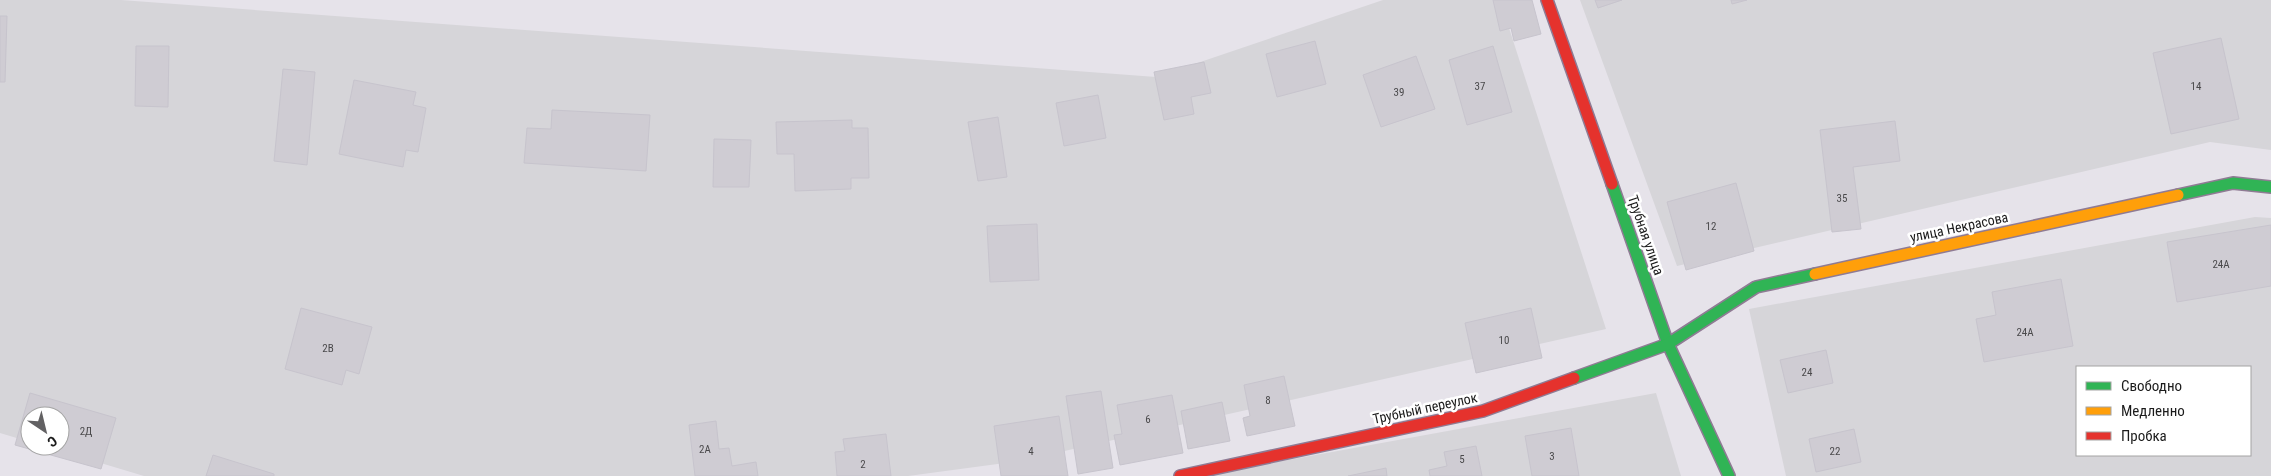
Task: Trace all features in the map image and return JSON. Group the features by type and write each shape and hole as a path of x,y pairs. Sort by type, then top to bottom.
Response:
{"street":[{"name":"Трубная улица","path":"1547,0 1668,344 1728,476"},
{"name":"улица Некрасова","path":"1668,344 1756,287 2233,183 2271,187"},
{"name":"Трубный переулок","path":"1180,476 1483,411 1668,344"}],"shaded area":[{"path":"0,0 121,0 1156,77 1383,0 1500,0 1606,329 1020,461 908,476 144,476 70,454 70,406 20,406 20,439 0,433"},
{"path":"1580,0 2271,0 2271,150 2210,142 1677,266"},
{"path":"2255,217 2271,218 2271,476 1786,476 1749,309"},
{"path":"1656,393 1681,476 1200,476"}],"building":[{"path":"1493,0 1532,0 1541,34 1514,41 1511,28 1500,31"},
{"path":"1595,0 1622,0 1598,8"},
{"path":"1731,0 1747,0 1732,4"},
{"path":"0,16 7,16 5,82 0,82"},
{"path":"2221,38 2239,119 2171,134 2153,53"},
{"path":"1315,41 1326,84 1277,97 1266,54"},
{"path":"136,46 169,46 168,107 135,106"},
{"path":"1493,46 1512,112 1467,125 1449,60"},
{"path":"1416,56 1435,109 1381,127 1363,75"},
{"path":"1204,62 1211,93 1191,97 1194,114 1164,120 1154,72"},
{"path":"283,69 315,72 307,165 274,161"},
{"path":"354,80 416,92 413,105 426,108 418,152 406,150 403,167 339,154"},
{"path":"1098,95 1106,138 1064,146 1056,103"},
{"path":"552,110 650,115 646,171 524,163 527,128 551,129"},
{"path":"998,117 1007,177 978,181 968,122"},
{"path":"852,120 852,128 868,128 869,178 851,178 851,189 795,191 794,154 777,154 776,122"},
{"path":"1895,121 1900,161 1853,167 1861,229 1832,232 1820,130"},
{"path":"714,139 751,140 749,187 713,187"},
{"path":"1736,183 1754,251 1686,270 1667,202"},
{"path":"1037,224 1039,280 990,282 987,226"},
{"path":"2271,225 2271,286 2177,302 2167,242"},
{"path":"2061,279 2073,346 1984,362 1976,319 1996,315 1992,292"},
{"path":"301,308 372,327 359,374 346,370 342,385 285,369"},
{"path":"1531,308 1542,358 1476,373 1465,323"},
{"path":"1826,350 1833,383 1788,393 1780,360"},
{"path":"1284,376 1295,426 1247,436 1243,418 1250,416 1244,385"},
{"path":"1101,391 1113,468 1078,474 1066,396"},
{"path":"30,393 116,418 101,469 54,456 70,456 70,406 26,406"},
{"path":"1172,395 1183,453 1120,465 1114,435 1122,434 1117,405"},
{"path":"1222,402 1230,441 1188,449 1181,411"},
{"path":"1059,416 1068,476 1001,476 994,426"},
{"path":"716,421 719,449 729,448 732,466 756,462 758,476 695,476 689,425"},
{"path":"20,428 20,446 15,445"},
{"path":"1571,428 1579,476 1532,476 1525,436"},
{"path":"1854,429 1861,462 1816,472 1809,439"},
{"path":"886,434 891,476 837,476 835,452 845,451 843,439"},
{"path":"1476,446 1482,476 1430,476 1429,470 1447,466 1444,452"},
{"path":"213,455 274,474 274,476 206,476"},
{"path":"1386,468 1387,476 1348,476"}],"traffic: fast":[{"path":"2178,195 2233,183 2271,187"},
{"path":"1612,184 1668,344 1729,476"},
{"path":"1574,378 1668,344 1756,287 1815,274"}],"traffic: slow":[{"path":"1815,274 2178,195"}],"traffic: jam":[{"path":"1547,0 1612,184"},
{"path":"1180,476 1483,411 1574,378"}]}
